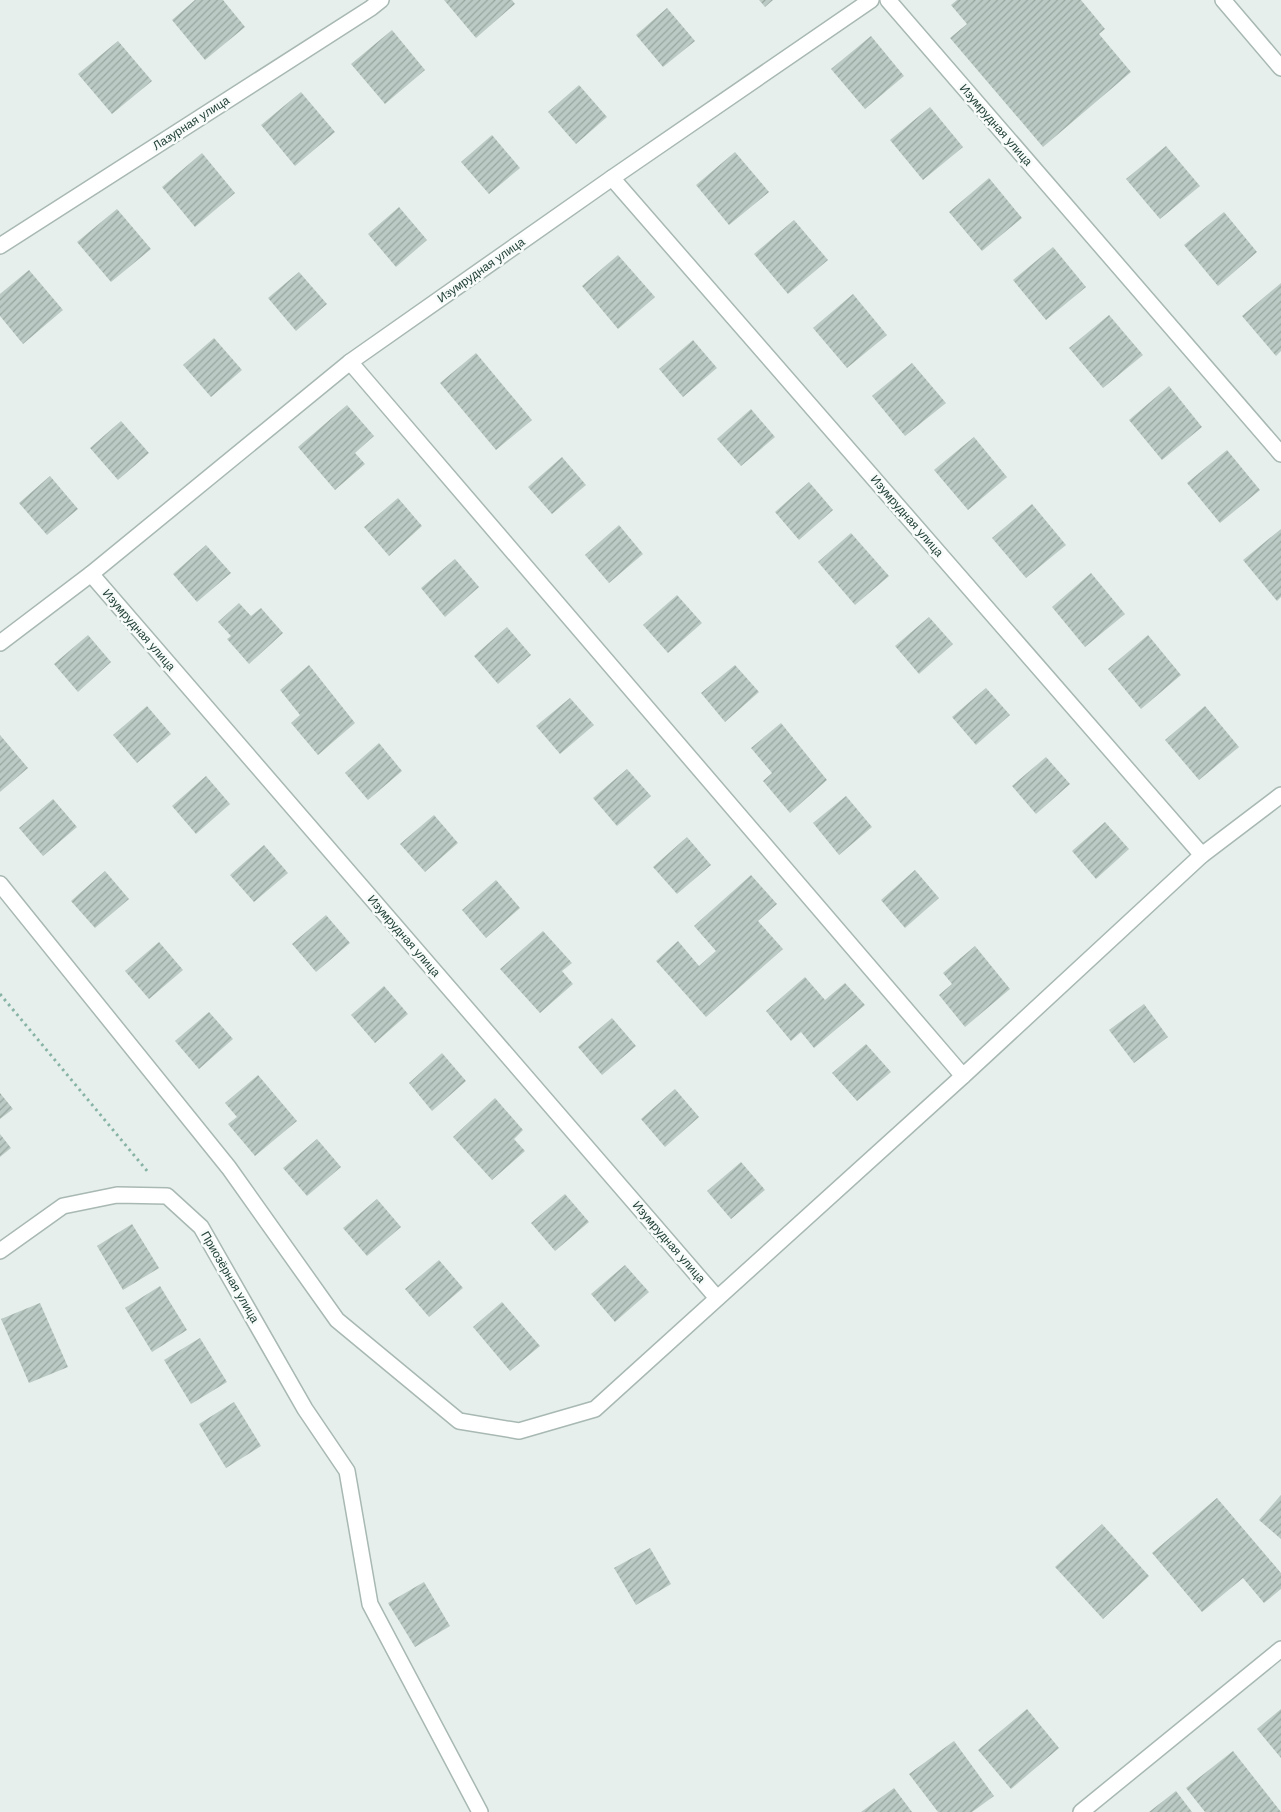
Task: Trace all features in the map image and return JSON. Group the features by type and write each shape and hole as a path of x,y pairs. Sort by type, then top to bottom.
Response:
{"street":[{"name":"Лазурная улица","path":"0,246 372,8 381,0"},
{"name":"Изумрудная улица","path":"0,643 90,574 350,362 870,0"},
{"name":"Изумрудная улица","path":"888,0 1281,454"},
{"path":"1223,0 1281,68"},
{"name":"Изумрудная улица","path":"612,178 1202,855"},
{"path":"350,362 963,1076"},
{"name":"Изумрудная улица","path":"90,574 717,1298"},
{"path":"0,884 229,1168 337,1320 459,1421 519,1432 595,1409 963,1076 1202,855 1281,795"},
{"path":"0,1251 63,1206 117,1195 167,1196"},
{"name":"Приозёрная улица","path":"167,1196 201,1226 305,1409 346,1472 370,1604 480,1812"},
{"path":"1081,1812 1281,1649"}],"path":[{"path":"0,994 167,1196"}],"building":[{"path":"195,0 223,0 245,27 205,60 172,20"},
{"path":"444,0 512,0 515,4 476,38"},
{"path":"759,0 773,0 765,7"},
{"path":"957,0 1081,0 1105,29 1099,34 1131,72 1043,147 950,38 967,24 951,5"},
{"path":"667,8 695,41 663,67 636,35"},
{"path":"392,30 425,70 385,104 351,64"},
{"path":"871,36 904,76 865,109 831,69"},
{"path":"118,41 152,81 112,114 78,74"},
{"path":"579,85 607,117 576,144 548,112"},
{"path":"301,92 335,132 295,166 261,125"},
{"path":"930,107 963,147 923,180 890,140"},
{"path":"492,135 520,168 489,194 461,162"},
{"path":"1166,146 1200,186 1160,219 1126,179"},
{"path":"735,152 769,192 729,225 696,185"},
{"path":"202,153 235,193 195,227 162,187"},
{"path":"989,178 1022,218 982,251 949,212"},
{"path":"399,207 427,240 396,267 368,234"},
{"path":"117,209 151,249 111,282 77,242"},
{"path":"1224,212 1257,252 1218,286 1184,245"},
{"path":"794,220 828,260 788,294 754,254"},
{"path":"1053,247 1086,287 1046,320 1013,280"},
{"path":"618,255 655,297 618,329 582,286"},
{"path":"29,270 63,310 23,344 0,316 0,294"},
{"path":"299,272 327,304 296,331 268,298"},
{"path":"1281,283 1281,351 1276,356 1242,316"},
{"path":"853,294 887,335 847,368 813,328"},
{"path":"1109,315 1143,355 1103,388 1069,348"},
{"path":"214,338 242,370 211,397 183,365"},
{"path":"693,340 717,368 683,397 659,369"},
{"path":"476,353 532,420 496,450 440,383"},
{"path":"912,363 946,403 905,436 872,396"},
{"path":"1169,386 1202,427 1162,460 1129,420"},
{"path":"347,405 374,436 355,453 365,464 335,490 298,447"},
{"path":"751,409 775,437 741,466 717,439"},
{"path":"121,421 149,453 118,480 90,448"},
{"path":"974,437 1007,477 968,510 934,470"},
{"path":"1227,450 1260,490 1220,523 1187,483"},
{"path":"562,457 586,485 552,514 528,487"},
{"path":"50,476 78,509 47,535 19,503"},
{"path":"809,482 833,510 799,540 775,512"},
{"path":"398,498 422,526 389,556 364,527"},
{"path":"1032,504 1066,545 1026,578 992,538"},
{"path":"619,525 643,554 609,583 585,555"},
{"path":"1281,529 1281,597 1277,601 1243,560"},
{"path":"851,533 889,576 855,605 818,562"},
{"path":"206,545 231,573 197,602 173,574"},
{"path":"455,559 479,587 445,617 421,588"},
{"path":"1091,573 1125,614 1085,647 1052,607"},
{"path":"677,595 702,623 668,653 643,625"},
{"path":"239,603 251,616 261,608 283,633 249,664 227,639 231,636 218,622"},
{"path":"929,617 953,644 919,674 895,646"},
{"path":"507,627 531,655 498,684 474,656"},
{"path":"88,635 111,662 78,692 54,664"},
{"path":"1148,635 1181,675 1141,709 1108,669"},
{"path":"309,665 355,723 318,755 291,723 300,715 280,690"},
{"path":"735,665 759,692 725,722 701,693"},
{"path":"986,688 1010,715 976,745 952,717"},
{"path":"570,698 594,725 560,754 536,726"},
{"path":"147,706 171,734 137,763 113,735"},
{"path":"1205,706 1239,747 1199,780 1165,740"},
{"path":"781,723 827,780 790,813 763,781 772,773 751,748"},
{"path":"0,735 28,768 0,792"},
{"path":"379,743 402,771 368,800 345,773"},
{"path":"1046,757 1070,784 1036,814 1012,786"},
{"path":"627,769 651,796 617,826 593,798"},
{"path":"206,776 230,804 196,834 172,806"},
{"path":"846,796 872,827 839,855 813,823"},
{"path":"53,799 77,827 43,856 19,828"},
{"path":"434,815 458,843 425,872 400,844"},
{"path":"1105,822 1129,849 1096,879 1072,851"},
{"path":"687,837 711,865 677,894 653,867"},
{"path":"264,845 288,873 254,902 230,875"},
{"path":"915,870 939,898 905,928 881,900"},
{"path":"105,871 129,899 95,928 71,901"},
{"path":"751,875 777,904 758,921 783,949 706,1017 656,961 678,941 699,966 716,951 694,926"},
{"path":"496,880 520,908 486,938 462,910"},
{"path":"326,915 350,943 316,972 292,944"},
{"path":"543,931 572,963 562,971 573,984 540,1013 500,969"},
{"path":"159,942 183,970 149,999 125,971"},
{"path":"975,946 1010,989 965,1027 939,995 952,984 943,973"},
{"path":"805,977 825,1000 845,983 865,1005 814,1048 801,1032 791,1041 766,1011"},
{"path":"384,986 408,1014 375,1043 351,1015"},
{"path":"1144,1004 1168,1037 1134,1063 1109,1030"},
{"path":"209,1012 233,1039 199,1069 175,1041"},
{"path":"612,1018 636,1046 602,1075 578,1047"},
{"path":"866,1044 891,1072 857,1101 832,1073"},
{"path":"442,1053 466,1081 432,1111 409,1083"},
{"path":"258,1075 297,1121 255,1156 228,1124 237,1117 225,1103"},
{"path":"675,1089 699,1117 665,1147 641,1119"},
{"path":"0,1093 13,1109 0,1119"},
{"path":"495,1098 523,1130 514,1139 525,1151 492,1180 453,1137"},
{"path":"0,1134 11,1148 0,1157"},
{"path":"317,1139 341,1167 307,1196 283,1168"},
{"path":"741,1162 765,1190 731,1219 707,1191"},
{"path":"565,1194 589,1222 555,1251 531,1223"},
{"path":"377,1199 401,1227 367,1256 343,1228"},
{"path":"132,1224 159,1268 123,1290 97,1246"},
{"path":"439,1260 463,1288 429,1317 405,1289"},
{"path":"625,1265 649,1292 615,1322 591,1294"},
{"path":"160,1286 187,1330 152,1352 125,1308"},
{"path":"502,1302 540,1346 510,1371 473,1327"},
{"path":"40,1303 68,1367 29,1383 1,1319"},
{"path":"200,1338 227,1382 191,1404 164,1360"},
{"path":"234,1402 261,1446 226,1468 199,1424"},
{"path":"1281,1495 1281,1539 1259,1520"},
{"path":"1217,1498 1281,1573 1281,1589 1264,1603 1243,1578 1202,1612 1152,1553"},
{"path":"1102,1524 1149,1576 1103,1619 1055,1567"},
{"path":"650,1548 671,1584 636,1605 614,1568"},
{"path":"424,1582 450,1626 415,1647 388,1603"},
{"path":"1027,1709 1059,1748 1011,1789 978,1750"},
{"path":"1281,1709 1281,1758 1257,1729"},
{"path":"954,1741 994,1796 972,1812 938,1812 909,1774"},
{"path":"1233,1751 1281,1812 1205,1812 1186,1788"},
{"path":"894,1788 912,1812 861,1812"},
{"path":"1176,1791 1192,1812 1149,1812"}]}
